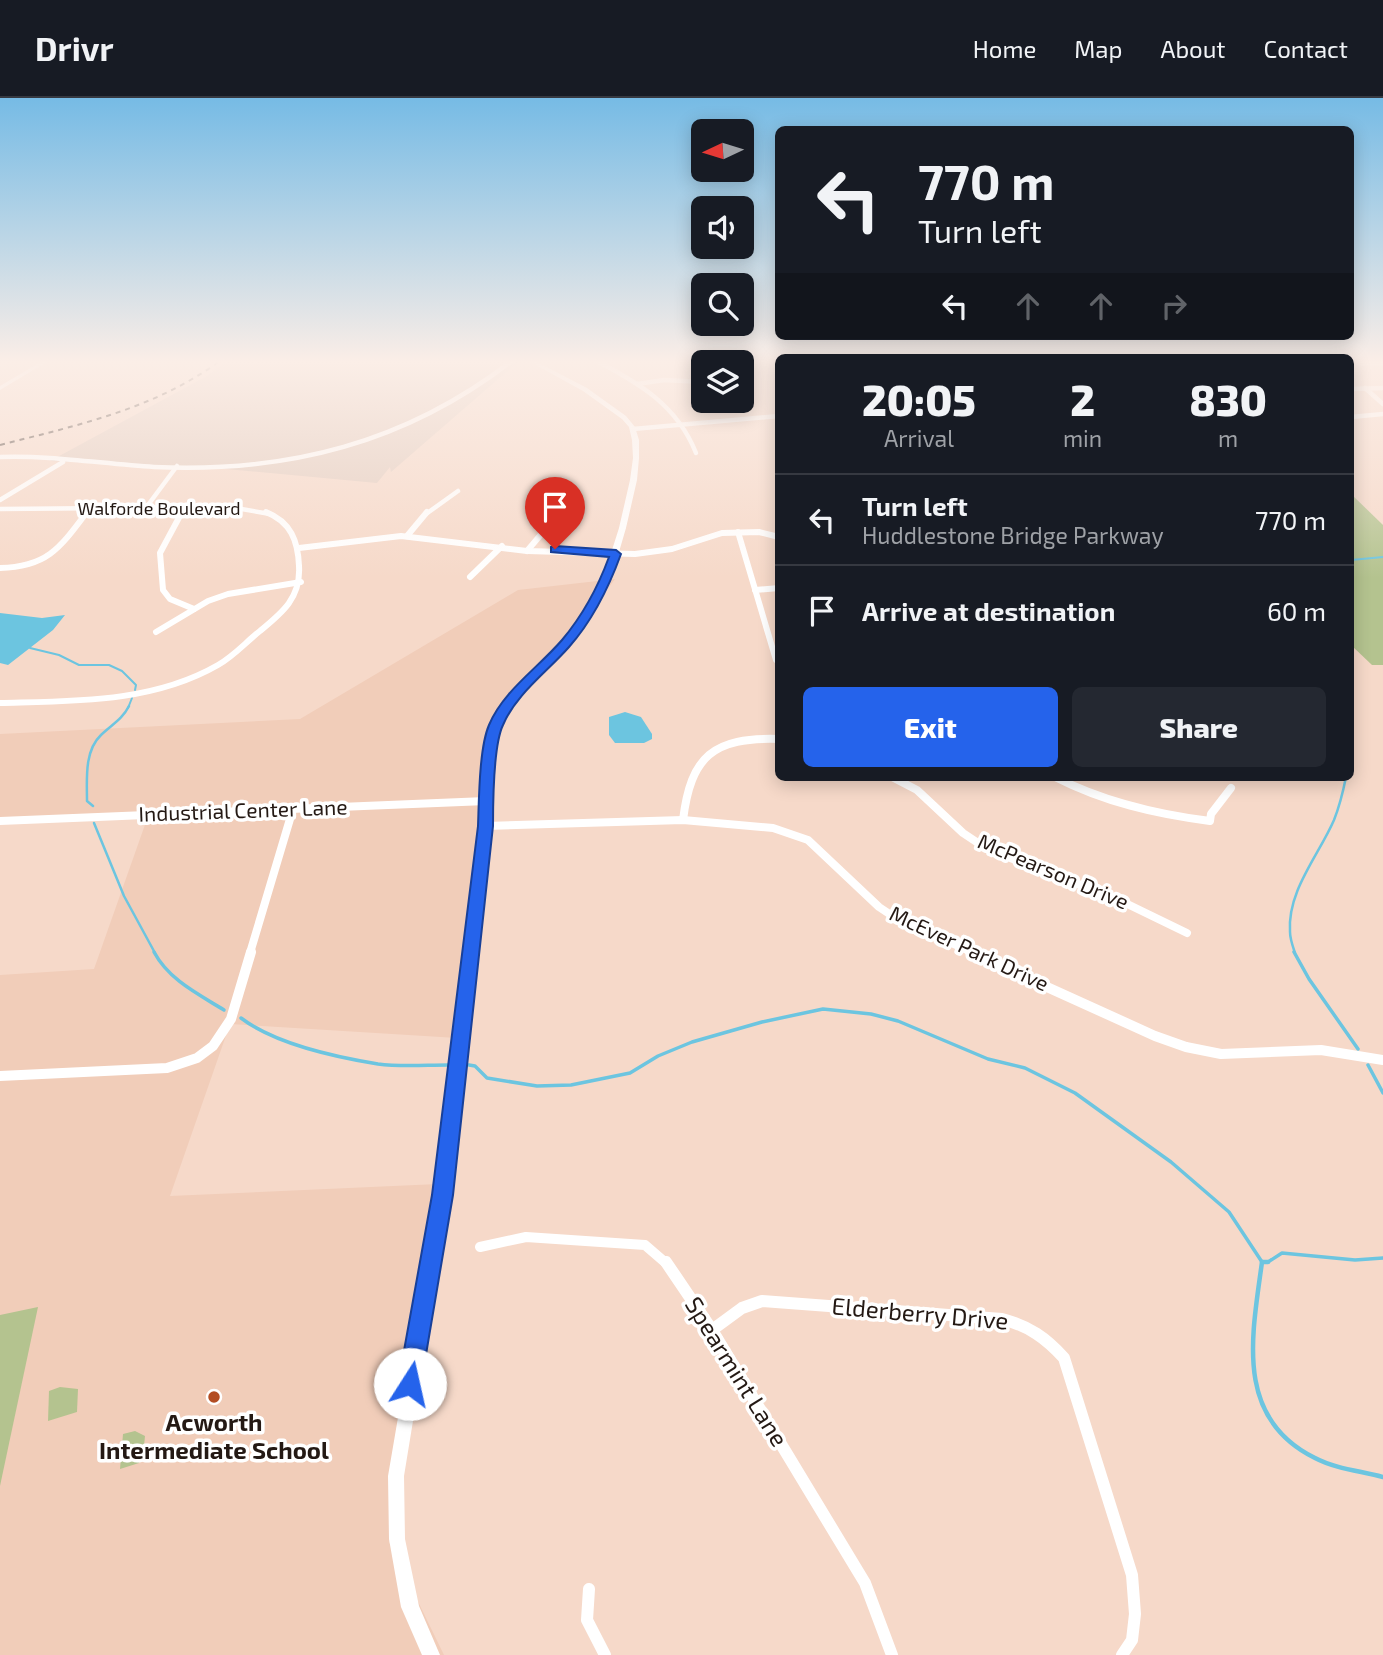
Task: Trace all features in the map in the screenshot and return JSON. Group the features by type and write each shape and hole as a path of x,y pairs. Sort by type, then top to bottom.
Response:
{"street":[{"path":"0,457 36,457 63,462 255,466 349,445 382,433"},
{"path":"431,1655 410,1607 397,1539 396,1476 443,1195 495,726 512,699 566,643 605,584 621,542 637,452 634,433"},
{"path":"688,433 696,453"},
{"path":"0,500 63,462"},
{"path":"145,509 177,466"},
{"path":"528,549 571,500 569,488"},
{"path":"408,535 428,511 453,497 458,491"},
{"path":"184,508 160,552 163,590 170,599 194,609"},
{"name":"Walforde Boulevard","path":"0,509 244,508 267,512 290,525 298,546"},
{"path":"0,568 22,568 44,562 57,551 89,509"},
{"path":"738,532 775,657"},
{"path":"0,704 121,698 192,677 219,665 281,614 297,596 301,582 298,546 408,535 501,547 616,554 672,549 722,533 759,532 775,536"},
{"path":"470,577 501,547"},
{"path":"156,632 194,609 228,594 301,582"},
{"path":"755,590 775,588"},
{"path":"683,820 691,777 706,757 739,740 775,738"},
{"name":"McPearson Drive","path":"900,781 917,790 963,833 987,849 1117,899 1187,933"},
{"path":"1063,781 1091,795 1133,808 1164,816 1210,821 1211,814 1231,788"},
{"name":"Industrial Center Lane","path":"0,821 486,801"},
{"path":"0,1076 167,1068 191,1062 211,1050 220,1040 231,1018 293,809"},
{"name":"McEver Park Drive","path":"486,826 683,820 773,828 808,840 879,907 894,917 1155,1036 1186,1047 1221,1054 1321,1050 1383,1060"},
{"name":"Spearmint Lane","path":"481,1247 526,1237 645,1245 665,1260 712,1330 865,1583 892,1655"},
{"name":"Elderberry Drive","path":"712,1330 742,1308 762,1301 1002,1319 1020,1323 1044,1334 1064,1358 1132,1575 1134,1627 1132,1640 1122,1655"},
{"path":"589,1589 587,1620 605,1655"}],"shaded area":[{"path":"102,433 436,433 391,472 390,467 377,483 215,468 50,461"},
{"path":"615,579 582,624 528,680 504,713 490,741 457,1038 230,1024 170,1196 438,1184 389,1542 444,1655 0,1655 0,975 94,969 147,819 0,821 0,734 300,719 518,590"}],"green space":[{"path":"1354,497 1383,525 1383,665 1372,665 1354,648"},
{"path":"38,1307 0,1486 0,1315"},
{"path":"60,1387 78,1389 77,1412 48,1421 49,1391"},
{"path":"135,1431 145,1436 143,1456 139,1463 120,1469 123,1434"}],"water":[{"path":"0,613 42,618 65,615 53,630 8,665 0,663"},
{"path":"625,712 641,717 652,734 652,739 644,743 615,743 609,735 609,717"}],"waterway":[{"path":"1354,560 1383,557"},
{"path":"30,648 59,655 79,665 109,665 122,671 136,685 135,690"},
{"path":"128,707 132,698"},
{"path":"93,806 87,801 89,757 101,735 120,719 128,707"},
{"path":"1295,953 1290,932 1294,902 1305,874 1334,820 1345,781"},
{"path":"94,823 124,896 155,953"},
{"path":"154,952 176,978 224,1010"},
{"path":"1294,952 1309,979 1358,1049"},
{"path":"469,1065 475,1066 487,1078 537,1086 571,1085 630,1073 658,1056 692,1042 762,1022 823,1009 871,1014 898,1021 988,1059 1025,1068 1075,1093 1171,1162 1229,1212 1262,1262"},
{"path":"241,1018 288,1042 343,1058 386,1065 448,1065"},
{"path":"1368,1065 1383,1093"},
{"path":"1262,1262 1268,1262 1282,1253 1355,1260 1383,1258"},
{"path":"1262,1262 1255,1318 1254,1373 1260,1398 1271,1421 1289,1441 1315,1458 1383,1477"}],"railway":[{"path":"0,445 47,433"}],"place":[{"name":"Acworth Intermediate School","path":"214,1397"}],"route":[{"path":"410,1384 443,1195 473,946 486,826 486,787 495,726 512,699 566,643 581,623 605,584 616,554 555,549"}]}
